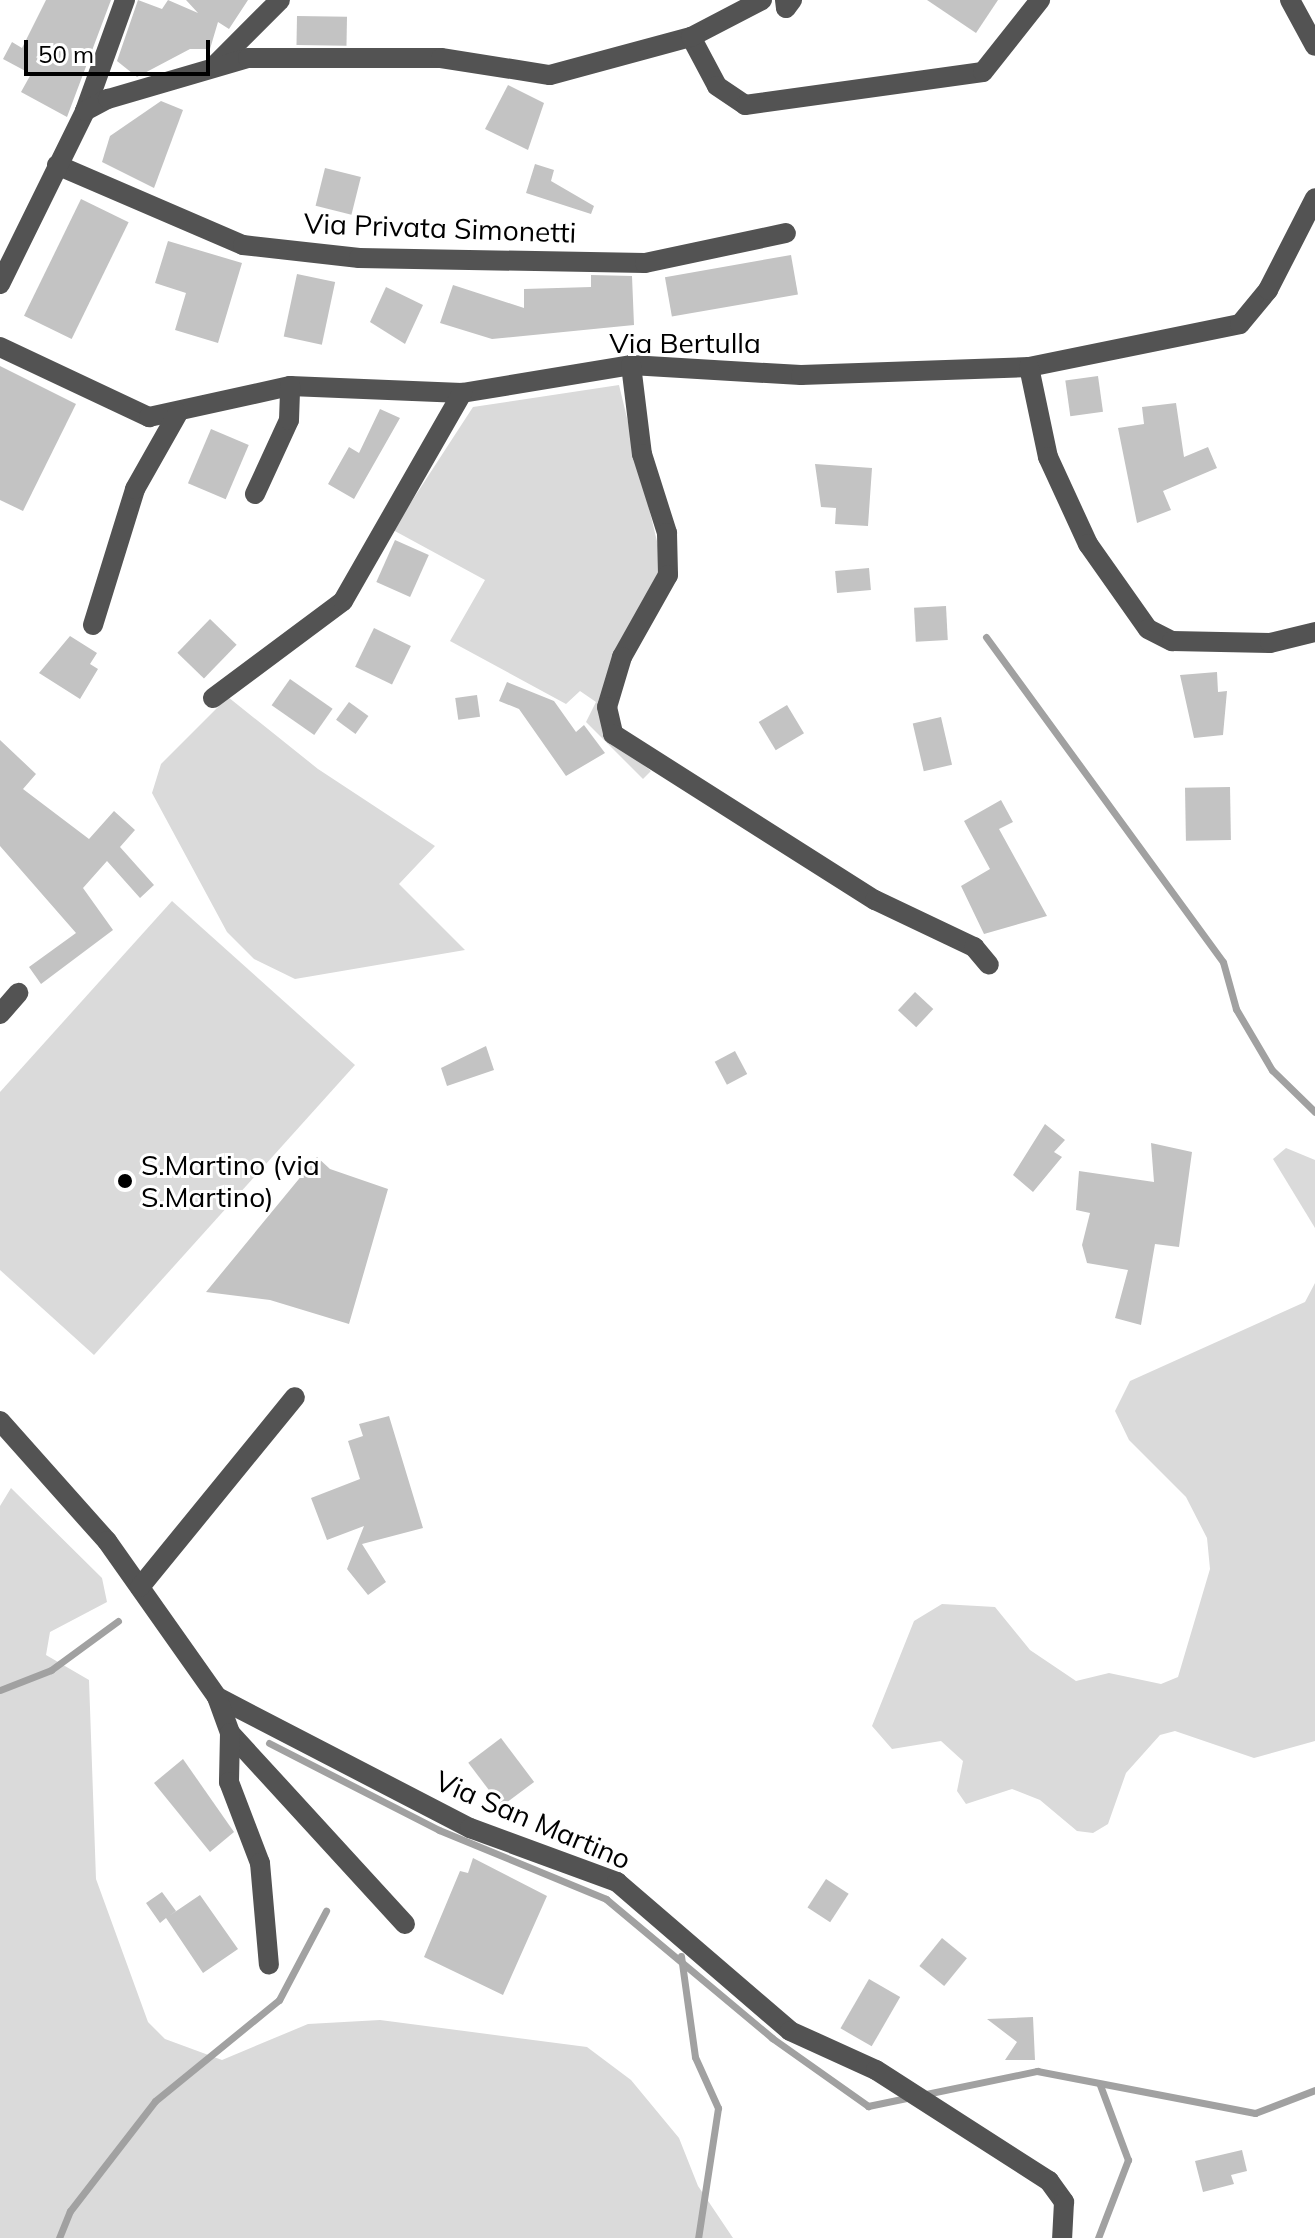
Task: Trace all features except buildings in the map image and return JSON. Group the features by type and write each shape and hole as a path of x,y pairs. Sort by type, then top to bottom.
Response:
{"street":[{"path":"0,284 85,111 125,0"},
{"path":"217,63 280,0"},
{"path":"85,111 217,63 441,58 550,75 691,37 762,0"},
{"path":"785,0 786,8 792,0"},
{"path":"691,37 717,86 745,105 983,72 1040,0"},
{"path":"1290,0 1315,46"},
{"name":"Via Privata Simonetti","path":"57,165 243,245 359,258 645,263 786,233"},
{"name":"Via Bertulla","path":"0,347 131,412 178,413 290,386 462,393 631,365 801,375 1029,367 1240,324 1268,290 1315,198"},
{"path":"631,365 642,454 667,533 668,575 622,657 607,707 613,734 862,892 974,947 989,965"},
{"path":"1029,367 1048,457 1088,544 1148,629 1172,641 1270,643 1315,632"},
{"path":"255,494 289,420 290,386"},
{"path":"213,698 343,601 462,393"},
{"path":"93,625 135,489 178,413"},
{"path":"0,1014 18,993"},
{"path":"140,1587 295,1397"},
{"name":"Via San Martino","path":"0,1421 42,1459 140,1587 217,1697 470,1828 617,1882 790,2031 876,2070 1049,2181 1064,2202 1062,2238"},
{"path":"217,1697 230,1733 229,1782 260,1863 269,1965"},
{"path":"230,1733 405,1924"}],"shaded area":[{"path":"619,385 663,566 617,663 614,741 651,771 643,779 586,722 596,702 580,691 566,704 450,641 485,580 393,530 473,407"},
{"path":"228,697 318,769 435,846 399,884 465,950 295,979 254,959 227,932 152,793 161,764"},
{"name":"S.Martino (via S.Martino)","path":"172,901 355,1065 94,1355 0,1270 0,1092"},
{"path":"1286,1148 1315,1160 1315,1228 1273,1159"},
{"path":"1315,1283 1315,1741 1254,1758 1175,1731 1160,1735 1126,1773 1108,1824 1093,1833 1077,1831 1040,1800 1012,1789 966,1804 957,1791 963,1761 941,1741 892,1749 872,1726 914,1621 942,1604 995,1607 1030,1650 1076,1681 1109,1673 1161,1684 1178,1677 1210,1569 1207,1538 1186,1497 1129,1440 1115,1411 1130,1381 1305,1302"},
{"path":"11,1488 102,1578 107,1602 50,1632 46,1655 89,1680 96,1879 148,2022 165,2039 222,2060 308,2024 380,2020 587,2047 631,2080 679,2138 698,2186 733,2238 0,2238 0,1506"}],"waterway":[{"path":"986,637 1223,962 1236,1009 1272,1070 1315,1112"},
{"path":"0,1690 51,1670 118,1621"},
{"path":"269,1743 439,1830 606,1899 772,2038 868,2106 1037,2071 1255,2113 1315,2090"},
{"path":"59,2238 70,2211 155,2101 279,2000 326,1911"},
{"path":"681,1956 695,2057 718,2108 698,2238"},
{"path":"1098,2238 1128,2160 1100,2085"}],"place":[{"name":"S.Martino (via S.Martino)","path":"125,1181"}]}
